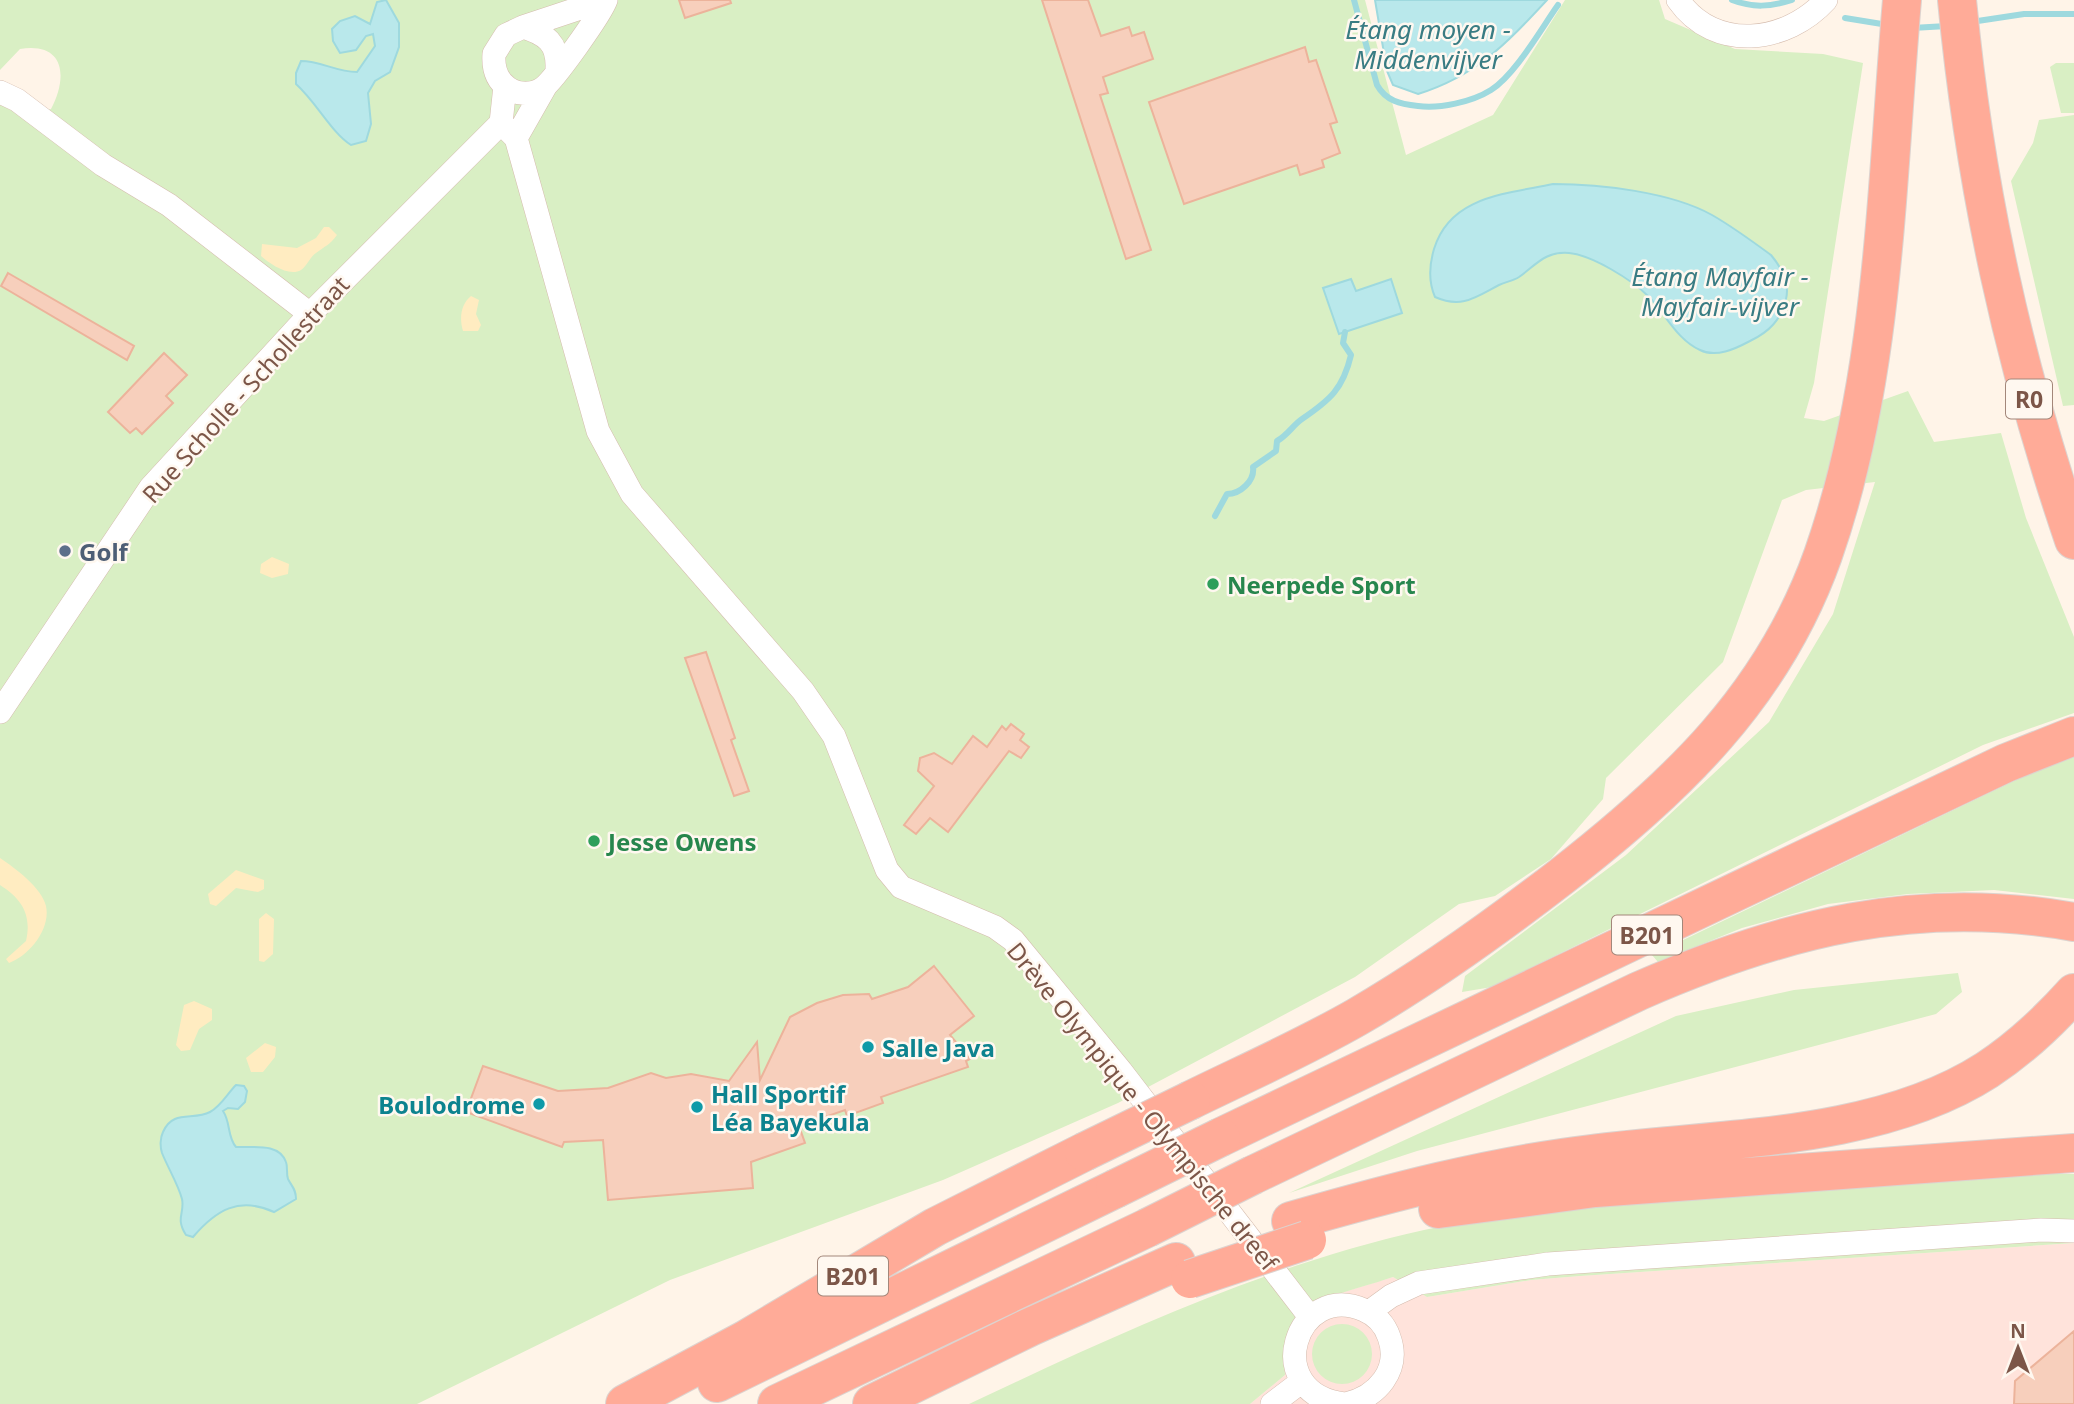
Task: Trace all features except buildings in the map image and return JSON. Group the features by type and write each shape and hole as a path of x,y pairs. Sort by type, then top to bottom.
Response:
{"highway":[{"name":"B201","path":"625,1404 745,1340 935,1227 1290,1053 1416,981 1517,911 1621,830 1694,764 1743,705 1789,632 1822,557 1851,457 1869,360 1902,0"},
{"name":"R0","path":"1957,0 1964,71 1994,256 2023,376 2074,540"},
{"name":"B201","path":"675,1404 1221,1137 2006,763 2074,736"},
{"name":"B201","path":"777,1404 1700,964 1840,923 1909,912 1972,909 2074,922"},
{"path":"872,1404 1030,1326 1299,1230 1353,1203 1591,1154 1779,1136 1870,1117 1928,1098 1985,1071 2037,1031 2074,993"},
{"path":"1299,1230 1486,1200 1595,1188 2074,1153"},
{"path":"912,1404 1183,1271"}],"street":[{"path":"509,130 505,86 498,77 494,54 506,35 577,9 590,0"},
{"path":"509,130 569,58 606,0"},
{"path":"1678,0 1699,21 1724,33 1743,37 1768,36 1793,28 1826,0"},
{"path":"505,86 525,93 551,77 558,55 543,34 523,27"},
{"path":"0,92 17,100 103,165 169,205 310,314"},
{"name":"Rue Scholle - Schollestraat","path":"0,712 151,487 310,314 509,130"},
{"name":"Drève Olympique - Olympische dreef","path":"509,130 598,430 632,494 803,691 834,736 887,870 901,887 995,927 1013,940 1121,1071 1310,1317"},
{"path":"1369,1312 1391,1296 1419,1283 1548,1264 2042,1230 2074,1231"},
{"path":"1342,1305 1369,1312 1385,1328 1392,1349 1390,1372 1382,1397 1345,1404 1328,1402 1313,1394 1301,1382 1294,1366 1294,1348 1299,1331 1310,1317 1325,1308 1342,1305"},
{"path":"1272,1404 1301,1382"}],"shaded area":[{"path":"2074,1243 2074,1404 1250,1404 1285,1375 1284,1356 1298,1317 1324,1298 1393,1277 1427,1297 1531,1280"}],"green space":[{"path":"0,0 1365,0 1406,155 1493,115 1565,0 1659,0 1665,19 1735,49 1823,54 1863,63 1814,383 1804,418 1824,421 1908,391 1934,442 2001,433 2026,518 2074,637 2074,713 1983,745 1492,987 1462,992 1465,976 1626,855 1769,722 1833,614 1875,482 1806,490 1782,500 1723,662 1606,778 1603,799 1551,859 1495,896 1459,904 1355,977 1118,1103 943,1180 670,1280 417,1404 0,1404 0,102 23,115 51,109 61,74 54,56 35,48 20,49 0,70"},
{"path":"2056,63 2074,63 2074,113 2061,113 2050,67"},
{"path":"2074,115 2074,405 2063,406 2011,181 2033,143 2039,120"},
{"path":"2074,752 2074,899 1994,890 1908,894 1828,904 1742,928 1658,962 1652,955"},
{"path":"1958,973 1962,992 1936,1014 1417,1151 1289,1193 1676,1016 1794,990"},
{"path":"2025,1174 2074,1174 2074,1243 1531,1280 1427,1297 1393,1277 1332,1296 1302,1315 1292,1329 1286,1349 1285,1375 1250,1404 969,1404 1135,1328 1249,1282 1307,1262 1424,1230 1555,1210"},
{"path":"1342,1324 1359,1329 1367,1337 1372,1354 1367,1371 1359,1379 1342,1384 1325,1379 1317,1371 1312,1354 1317,1337 1325,1329"}],"sand":[{"path":"324,227 329,227 337,235 301,270 285,271 261,256 262,244 297,248 316,238"},
{"path":"471,296 479,300 476,314 481,325 478,331 463,331 462,312"},
{"path":"272,557 289,564 288,574 272,578 260,573 261,564"},
{"path":"0,858 39,892 47,915 42,932 31,948 9,963 6,959 26,941 28,923 19,902 0,885"},
{"path":"236,870 264,880 264,889 258,892 236,888 216,906 210,904 208,894"},
{"path":"266,913 274,919 273,954 264,962 259,961 259,919"},
{"path":"194,1001 212,1009 212,1020 199,1029 190,1050 181,1051 176,1045 184,1005"},
{"path":"265,1043 276,1047 275,1057 263,1072 251,1072 246,1058"}],"water":[{"path":"386,0 399,23 399,47 390,72 375,81 368,93 371,124 366,141 351,145 337,133 296,84 296,73 301,61 357,72 375,46 373,34 366,36 356,50 340,53 333,41 332,29 340,21 355,16 370,24 377,2"},
{"name":"Étang moyen - Middenvijver","path":"1375,0 1547,0 1489,57 1457,78 1418,94 1393,85 1387,71"},
{"name":"Étang Mayfair - Mayfair-vijver","path":"1553,184 1592,186 1656,195 1712,215 1750,239 1775,260 1787,287 1781,313 1768,329 1738,347 1725,352 1706,352 1685,340 1648,296 1632,283 1600,263 1569,253 1553,254 1517,278 1468,300 1453,302 1435,297 1430,279 1432,255 1442,231 1453,218 1482,200"},
{"path":"1351,279 1356,291 1391,279 1402,313 1339,334 1323,288"},
{"path":"236,1085 244,1086 247,1091 245,1102 238,1109 228,1108 223,1111 233,1143 236,1147 277,1151 287,1164 288,1179 295,1190 296,1199 274,1212 250,1205 229,1208 210,1219 193,1237 186,1235 181,1224 182,1199 162,1153 162,1134 172,1120 210,1112"}],"waterway":[{"path":"1354,0 1377,85 1389,98 1399,103 1426,107 1465,101 1491,90 1518,63 1558,5"},
{"path":"1732,0 1762,6 1792,0"},
{"path":"1971,22 2024,14 2074,14"},
{"path":"1845,18 1888,25"},
{"path":"1912,28 1947,26"},
{"path":"1215,516 1227,494 1246,486 1252,477 1253,467 1276,451 1277,441 1334,393 1344,377 1351,355 1343,343 1345,332"}],"place":[{"name":"Golf","path":"65,551"},
{"name":"Neerpede Sport","path":"1213,584"},
{"name":"Jesse Owens","path":"594,841"},
{"name":"Salle Java","path":"868,1047"},
{"name":"Boulodrome","path":"539,1104"},
{"name":"Hall Sportif Léa Bayekula","path":"697,1107"}]}
